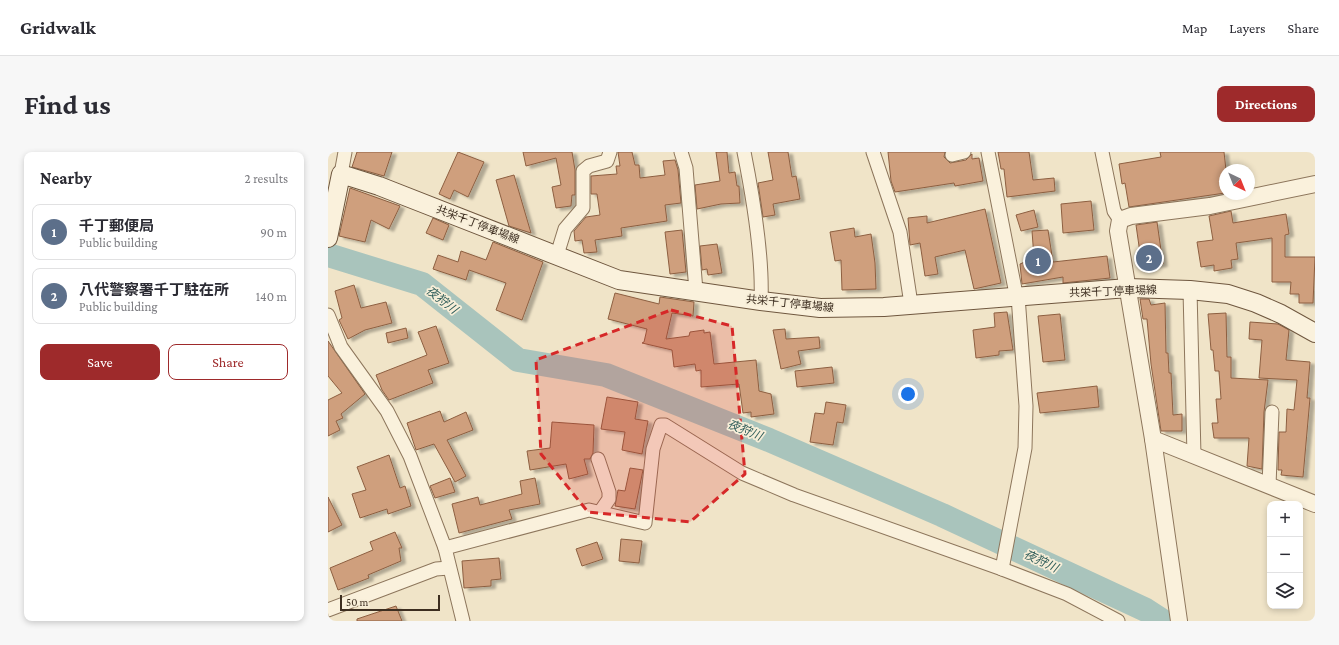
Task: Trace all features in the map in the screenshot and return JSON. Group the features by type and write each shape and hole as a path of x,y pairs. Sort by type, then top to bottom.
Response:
{"main road":[{"path":"328,237 333,193 341,174"},
{"name":"共栄千丁停車場線","path":"341,174 379,186 619,280 761,301 820,308 884,307 1128,288 1190,290 1228,294 1256,303 1281,314 1315,333"}],"street":[{"path":"341,174 345,152"},
{"path":"557,256 564,229 583,208 582,171 589,166 607,161 610,152"},
{"path":"681,152 686,168 696,291"},
{"path":"744,152 751,188 762,284 761,301"},
{"path":"873,152 900,232 911,304"},
{"path":"988,152 1015,289 1018,296 1026,406 1025,448 1013,517 1002,567"},
{"path":"1102,152 1114,211 1120,220 1118,231 1152,439 1179,621"},
{"path":"1120,220 1131,216 1210,206 1315,184"},
{"path":"1190,290 1194,456"},
{"path":"328,315 341,347 387,411 410,456 445,548 462,621"},
{"path":"1269,485 1272,412"},
{"path":"445,548 589,510 645,523 653,449 661,425 665,424 742,474 794,495 1002,567 1067,594 1118,621"},
{"path":"1152,439 1315,504"},
{"path":"598,460 609,492 609,499 600,512"},
{"path":"329,606 436,570 449,568"}],"highlighted area":[{"path":"671,310 732,326 745,474 690,522 588,512 541,454 536,360"}],"building":[{"path":"357,152 392,152 384,176 352,167"},
{"path":"458,152 484,162 468,197 454,190 450,199 439,194"},
{"path":"523,152 572,152 575,170 575,195 572,195 571,206 556,208 552,187 561,185 556,158 526,166"},
{"path":"618,152 632,152 635,165 639,165 640,178 665,175 663,161 675,160 678,170 681,203 665,205 667,221 621,228 622,236 595,240 597,252 584,253 582,240 575,241 574,231 586,217 600,215 597,194 591,194 591,176 617,174 616,166 620,166"},
{"path":"716,152 727,152 729,173 735,172 737,186 739,186 740,203 721,204 697,209 695,185 720,181"},
{"path":"768,152 788,152 792,177 796,176 800,199 773,204 775,215 763,217 758,183 773,180"},
{"path":"888,152 945,152 944,157 950,163 966,160 972,154 972,159 979,158 983,181 955,186 954,183 895,192 891,181"},
{"path":"998,152 1029,152 1033,180 1054,178 1055,191 1007,197 1004,169 1001,169"},
{"path":"1160,152 1224,152 1225,164 1219,164 1219,194 1129,207 1125,183 1122,184 1119,164 1161,157"},
{"path":"514,175 531,233 509,226 496,180"},
{"path":"350,188 400,206 389,229 371,220 365,242 339,236"},
{"path":"1091,201 1094,230 1063,233 1061,204"},
{"path":"985,209 1001,283 974,289 965,250 935,257 938,274 925,276 920,243 910,245 908,218 927,216 927,223"},
{"path":"1034,210 1038,227 1021,231 1016,215"},
{"path":"1231,211 1233,223 1286,214 1289,234 1285,235 1285,257 1315,257 1313,303 1299,303 1299,294 1290,294 1291,282 1272,282 1272,238 1236,243 1238,259 1231,260 1232,268 1214,271 1214,265 1201,267 1197,242 1213,240 1209,216"},
{"path":"433,218 449,225 443,240 426,233"},
{"path":"1157,222 1163,264 1142,267 1136,225"},
{"path":"854,228 855,237 871,234 875,263 876,289 842,290 841,260 835,261 830,232"},
{"path":"682,230 686,272 670,274 665,232"},
{"path":"1048,230 1053,262 1107,256 1110,278 1063,283 1063,277 1022,284 1020,264 1034,258 1032,231"},
{"path":"493,242 543,262 522,320 496,310 506,283 469,270 466,280 433,269 438,255 458,262 461,251 486,260"},
{"path":"717,244 722,273 708,275 707,269 702,270 700,246"},
{"path":"354,285 361,308 386,302 392,323 365,330 348,339 339,320 342,318 335,291"},
{"path":"615,293 659,304 660,297 694,302 693,316 672,313 666,339 689,336 690,332 704,330 704,333 710,332 714,364 756,360 759,391 771,394 774,414 751,417 751,412 743,413 739,384 701,387 701,370 696,371 695,364 674,367 672,350 642,343 644,342 647,329 608,319"},
{"path":"1140,299 1149,299 1151,305 1165,303 1166,353 1168,353 1169,373 1171,373 1173,415 1182,414 1182,431 1161,431 1151,364 1147,319 1143,319"},
{"path":"1007,312 1013,350 999,351 999,355 976,358 973,330 995,327 994,313"},
{"path":"1226,313 1227,357 1231,357 1231,378 1268,380 1264,412 1262,469 1247,466 1249,438 1214,438 1212,423 1218,423 1216,399 1221,399 1219,371 1215,371 1213,350 1211,350 1208,314"},
{"path":"1060,314 1065,360 1043,362 1038,316"},
{"path":"1250,322 1278,324 1289,330 1286,360 1310,362 1307,398 1310,398 1303,477 1281,475 1282,470 1278,470 1279,432 1286,432 1287,409 1294,410 1297,380 1259,378 1262,340 1249,339"},
{"path":"436,326 449,363 428,370 433,383 389,400 382,390 376,375 427,355 418,332"},
{"path":"406,328 408,338 388,343 386,333"},
{"path":"785,329 786,339 819,337 820,348 798,351 801,364 781,369 773,330"},
{"path":"328,341 365,394 341,414 343,418 336,421 340,430 328,436 328,400 342,393 328,376"},
{"path":"832,367 834,383 797,387 795,371"},
{"path":"1097,386 1099,407 1040,413 1037,393"},
{"path":"607,397 638,402 635,419 648,421 642,454 622,450 625,432 601,429"},
{"path":"826,402 846,405 843,423 837,422 833,445 810,442 815,413 824,414"},
{"path":"440,411 444,422 466,412 473,430 447,440 466,476 455,482 434,444 416,450 407,423"},
{"path":"552,422 594,425 593,453 590,459 584,459 588,474 569,479 566,464 530,470 527,451 550,448"},
{"path":"389,455 400,488 405,486 411,506 388,514 387,509 360,518 352,494 366,490 357,467"},
{"path":"630,468 643,470 635,509 615,506 618,490 625,491"},
{"path":"450,478 455,492 435,498 430,486"},
{"path":"535,478 540,504 509,510 512,519 459,533 452,504 478,497 480,505 522,494 520,481"},
{"path":"328,497 342,525 328,532"},
{"path":"395,532 402,548 399,548 401,561 368,575 369,578 338,590 330,568 373,550 370,542"},
{"path":"621,539 642,541 639,563 619,561"},
{"path":"597,542 603,559 582,566 576,549"},
{"path":"499,558 501,579 491,580 491,586 464,588 462,561"},
{"path":"396,606 402,621 357,621 357,619"}],"waterway":[{"name":"夜狩川","path":"328,255 422,284 518,360 606,375 769,440 942,515 1146,610 1163,621"}],"place":[{"name":"八代警察署千丁駐在所","path":"1149,258"},
{"name":"千丁郵便局","path":"1038,261"}]}
